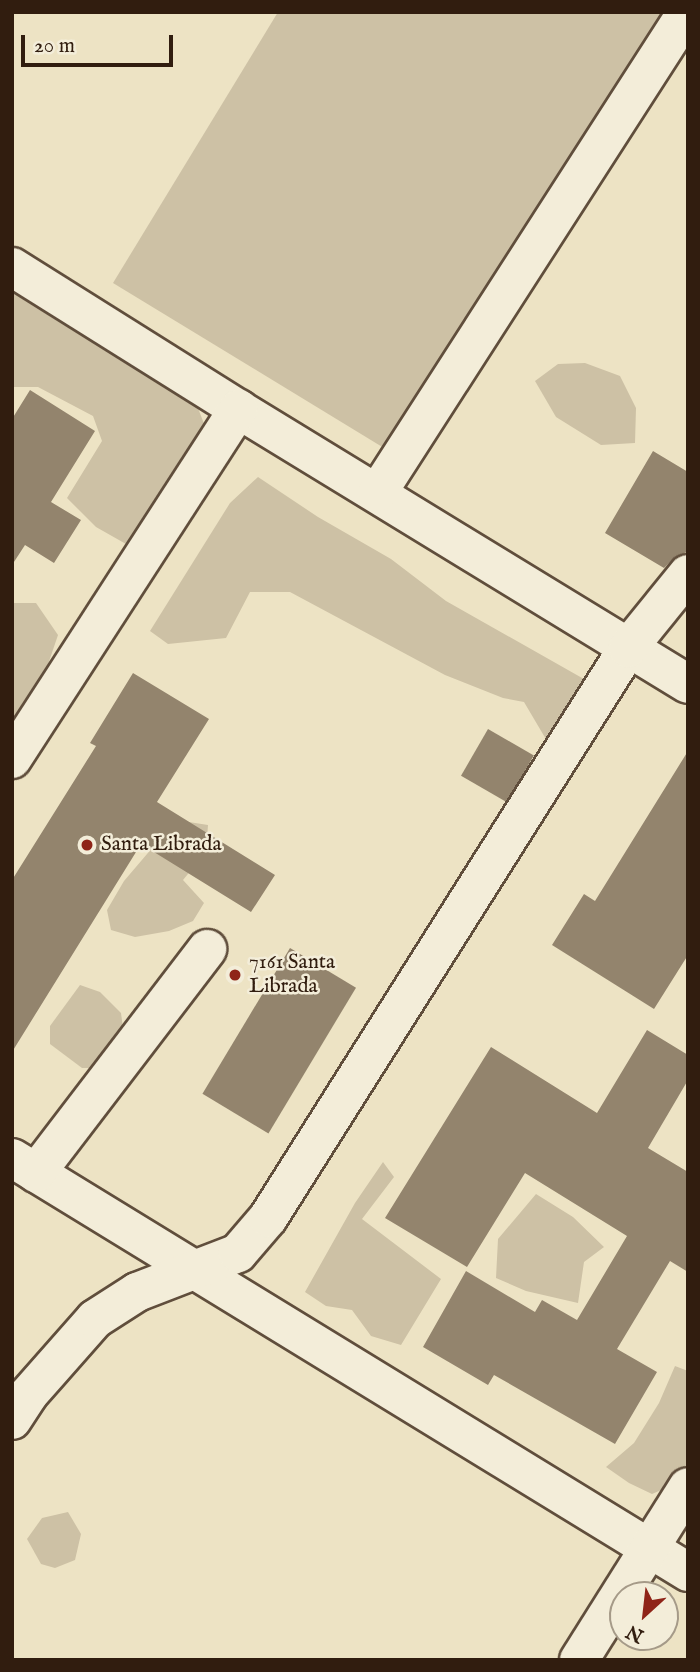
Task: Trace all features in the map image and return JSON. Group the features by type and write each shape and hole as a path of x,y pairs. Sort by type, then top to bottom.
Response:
{"street":[{"path":"378,492 687,12"},
{"path":"12,267 238,409 378,492 688,684"},
{"path":"12,760 238,409"},
{"path":"12,1420 27,1395 95,1318 137,1292 238,1253 268,1218 628,648 688,574"},
{"path":"206,949 24,1165 688,1572"},
{"path":"579,1660 688,1487"}],"shaded area":[{"path":"278,12 675,12 402,459 113,283"},
{"path":"12,287 71,328 146,364 196,403 208,434 148,525 126,544 96,527 67,498 102,441 93,416 38,387 13,387 12,391"},
{"path":"585,363 620,376 636,408 635,443 601,445 556,417 535,381 558,364"},
{"path":"258,477 318,517 391,559 446,601 598,687 550,746 524,702 503,698 445,675 290,592 250,592 226,638 168,644 150,631 230,503"},
{"path":"12,603 36,603 58,635 42,682 12,729"},
{"path":"176,820 208,825 206,852 183,880 204,903 193,921 169,931 135,937 111,930 107,910 124,881"},
{"path":"80,985 100,992 121,1013 125,1043 107,1068 82,1068 50,1044 50,1026"},
{"path":"383,1162 394,1177 362,1219 441,1279 401,1345 371,1336 352,1310 326,1306 305,1292 355,1203"},
{"path":"536,1194 573,1217 604,1247 584,1262 578,1303 526,1291 496,1278 498,1239"},
{"path":"675,1366 688,1371 688,1463 673,1485 652,1494 629,1483 606,1467 634,1443 659,1403"},
{"path":"68,1512 81,1534 75,1560 55,1568 41,1564 27,1539 42,1518"}],"building":[{"path":"30,390 95,431 51,502 81,520 54,563 25,545 12,565 12,419"},
{"path":"653,451 688,472 688,551 664,568 605,533"},
{"path":"133,673 209,719 157,802 275,875 251,912 141,844 12,1052 12,880 96,746 90,743"},
{"path":"488,729 534,755 507,802 461,776"},
{"path":"688,751 688,955 654,1009 552,945 584,894 595,901"},
{"path":"290,948 356,988 268,1133 202,1094"},
{"path":"647,1030 688,1055 688,1080 648,1148 688,1172 688,1272 670,1261 617,1349 657,1372 615,1444 494,1375 488,1385 423,1347 466,1271 535,1312 542,1300 577,1320 627,1236 525,1173 467,1267 385,1218 491,1047 597,1113"}],"place":[{"name":"Santa Librada","path":"87,845"},
{"name":"7161 Santa Librada","path":"235,975"}]}
